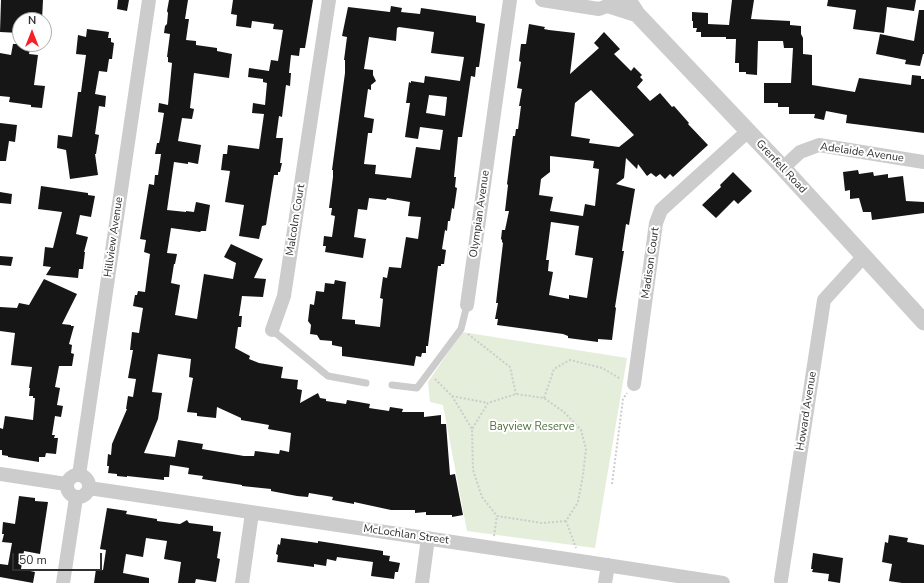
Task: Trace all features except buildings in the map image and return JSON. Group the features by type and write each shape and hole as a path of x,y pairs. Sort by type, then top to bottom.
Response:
{"street":[{"name":"Hillview Avenue","path":"79,475 149,0"},
{"name":"Malcolm Court","path":"272,330 284,296 329,0"},
{"name":"Olympian Avenue","path":"468,305 510,0"},
{"path":"542,0 578,2 599,9 614,2"},
{"name":"Grenfell Road","path":"614,2 637,14 783,168 924,322"},
{"name":"Madison Court","path":"634,384 656,223 661,210 748,132"},
{"name":"Adelaide Avenue","path":"783,168 800,152 819,145 924,162"},
{"name":"Howard Avenue","path":"780,582 824,300 864,256"},
{"path":"0,474 66,484"},
{"path":"79,475 86,479 89,488 85,495 76,498 69,494 66,484 70,477 79,475"},
{"name":"McLochlan Street","path":"89,488 492,547 723,583"},
{"path":"63,583 76,498"},
{"path":"242,583 252,512"},
{"path":"422,583 428,538"},
{"path":"605,583 608,565"}],"lane":[{"name":"Olympian Avenue","path":"392,385 417,388 461,329 468,305"},
{"name":"Malcolm Court","path":"272,330 328,376 366,383"}],"path":[{"path":"461,329 510,367 516,394"},
{"path":"544,398 554,369 570,360 602,368 622,380 634,384 623,399 612,484"},
{"path":"428,372 452,396 472,428 473,470 482,497 497,516 542,523 566,521"},
{"path":"452,396 488,403 516,394 544,398 564,412 580,430 586,449 578,502 566,521"},
{"path":"472,428 488,403"},
{"path":"492,547 497,516"},
{"path":"566,521 580,561"}],"green space":[{"name":"Bayview Reserve","path":"462,332 627,358 595,548 467,531 443,405 430,402 428,382"}]}
